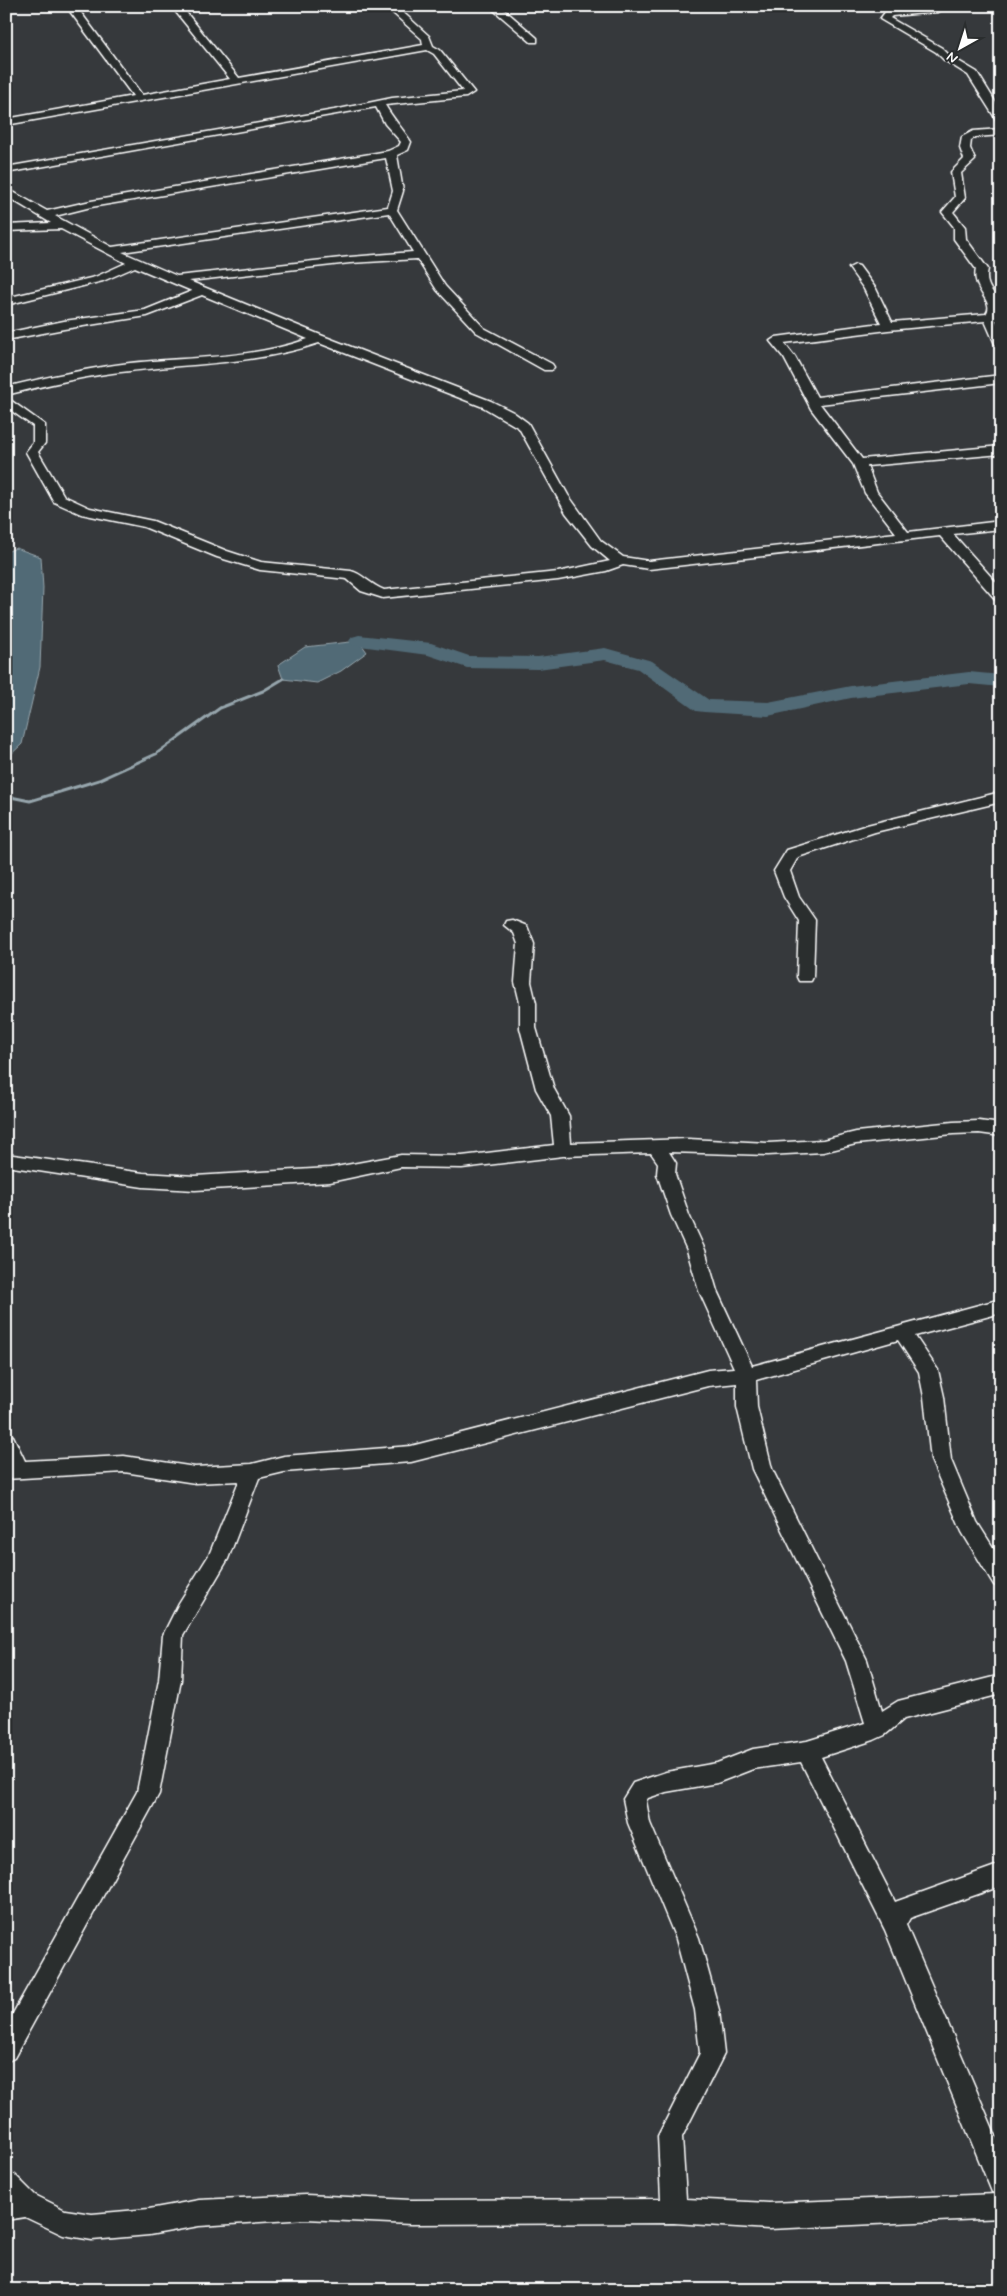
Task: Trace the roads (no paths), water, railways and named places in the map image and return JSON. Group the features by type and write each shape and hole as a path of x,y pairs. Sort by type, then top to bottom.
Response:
{"street":[{"path":"71,6 139,98"},
{"path":"176,6 236,80"},
{"path":"6,170 334,113 379,103 416,97 466,94 470,92 437,52 429,47 426,38 390,6"},
{"path":"494,6 534,40"},
{"path":"947,6 889,13 885,19 939,50 947,58 973,74 974,79 1001,119"},
{"path":"6,122 429,47"},
{"path":"46,216 91,204 391,154 404,148 406,142 400,132 389,122 379,103"},
{"path":"1001,132 972,134 966,139 965,148 970,160 956,172 960,198 947,212 958,227 960,239 982,269 979,279 984,292 995,302 995,317 1001,344"},
{"path":"391,154 398,191 392,210"},
{"path":"6,191 63,226 135,263 319,339 487,404 509,415 524,426 590,538 608,554 621,561 649,565 1001,525"},
{"path":"111,250 392,210"},
{"path":"392,210 441,288 480,330 548,367"},
{"path":"6,228 63,226"},
{"path":"174,280 350,260 421,255"},
{"path":"6,302 99,279 135,263"},
{"path":"855,268 870,290 888,326"},
{"path":"6,337 64,325 147,313 204,290"},
{"path":"905,536 871,493 859,463 817,409 790,358 776,341 888,326 995,317"},
{"path":"6,391 78,375 122,368 208,361 274,352 300,347 319,339"},
{"path":"814,401 1001,378"},
{"path":"6,401 39,425 39,443 32,452 59,499 86,511 148,524 222,554 260,566 351,575 366,588 383,594 558,576 606,567 621,561"},
{"path":"859,463 1001,450"},
{"path":"944,532 1001,597"},
{"path":"804,977 807,920 795,905 786,889 782,871 792,854 872,828 1001,798"},
{"path":"512,925 522,930 526,944 523,982 528,1003 528,1028 545,1089 560,1116 563,1150"},
{"path":"6,1160 143,1180 195,1184 330,1175 401,1161 462,1162 563,1150 714,1145 768,1149 823,1146 856,1138 952,1128 979,1127 1001,1130"},
{"path":"656,1146 667,1163 666,1174 680,1215 696,1250 708,1291 729,1333 746,1375 747,1408 762,1469 856,1660 877,1728"},
{"path":"6,1442 13,1470 124,1464 195,1476 252,1472 284,1464 411,1454 708,1378 746,1375 840,1348 1001,1306"},
{"path":"903,1332 928,1370 934,1397 941,1460 970,1526 998,1567"},
{"path":"6,2050 148,1794 170,1680 173,1635 186,1609 218,1559 252,1472"},
{"path":"674,2211 670,2136 712,2054 707,2010 687,1938 645,1840 634,1799 641,1790 666,1782 718,1773 753,1759 807,1751 866,1733 877,1728 898,1710 1001,1684"},
{"path":"807,1751 894,1924 998,2171 1001,2183"},
{"path":"894,1924 902,1910 1001,1876"},
{"path":"6,2184 16,2206 62,2222 92,2227 149,2222 199,2213 306,2207 411,2212 674,2211 769,2216 1001,2206"}],"water":[{"path":"16,548 41,557 43,588 40,667 22,744 6,759 6,552"},
{"path":"359,641 367,652 341,671 317,683 283,679 278,665 305,647"}],"waterway":[{"path":"359,641 431,649 467,662 538,663 605,654 645,665 704,706 768,709 851,692 969,678 1001,681"},
{"path":"6,796 30,801 99,780 156,754 220,708 263,691 283,679"}]}
